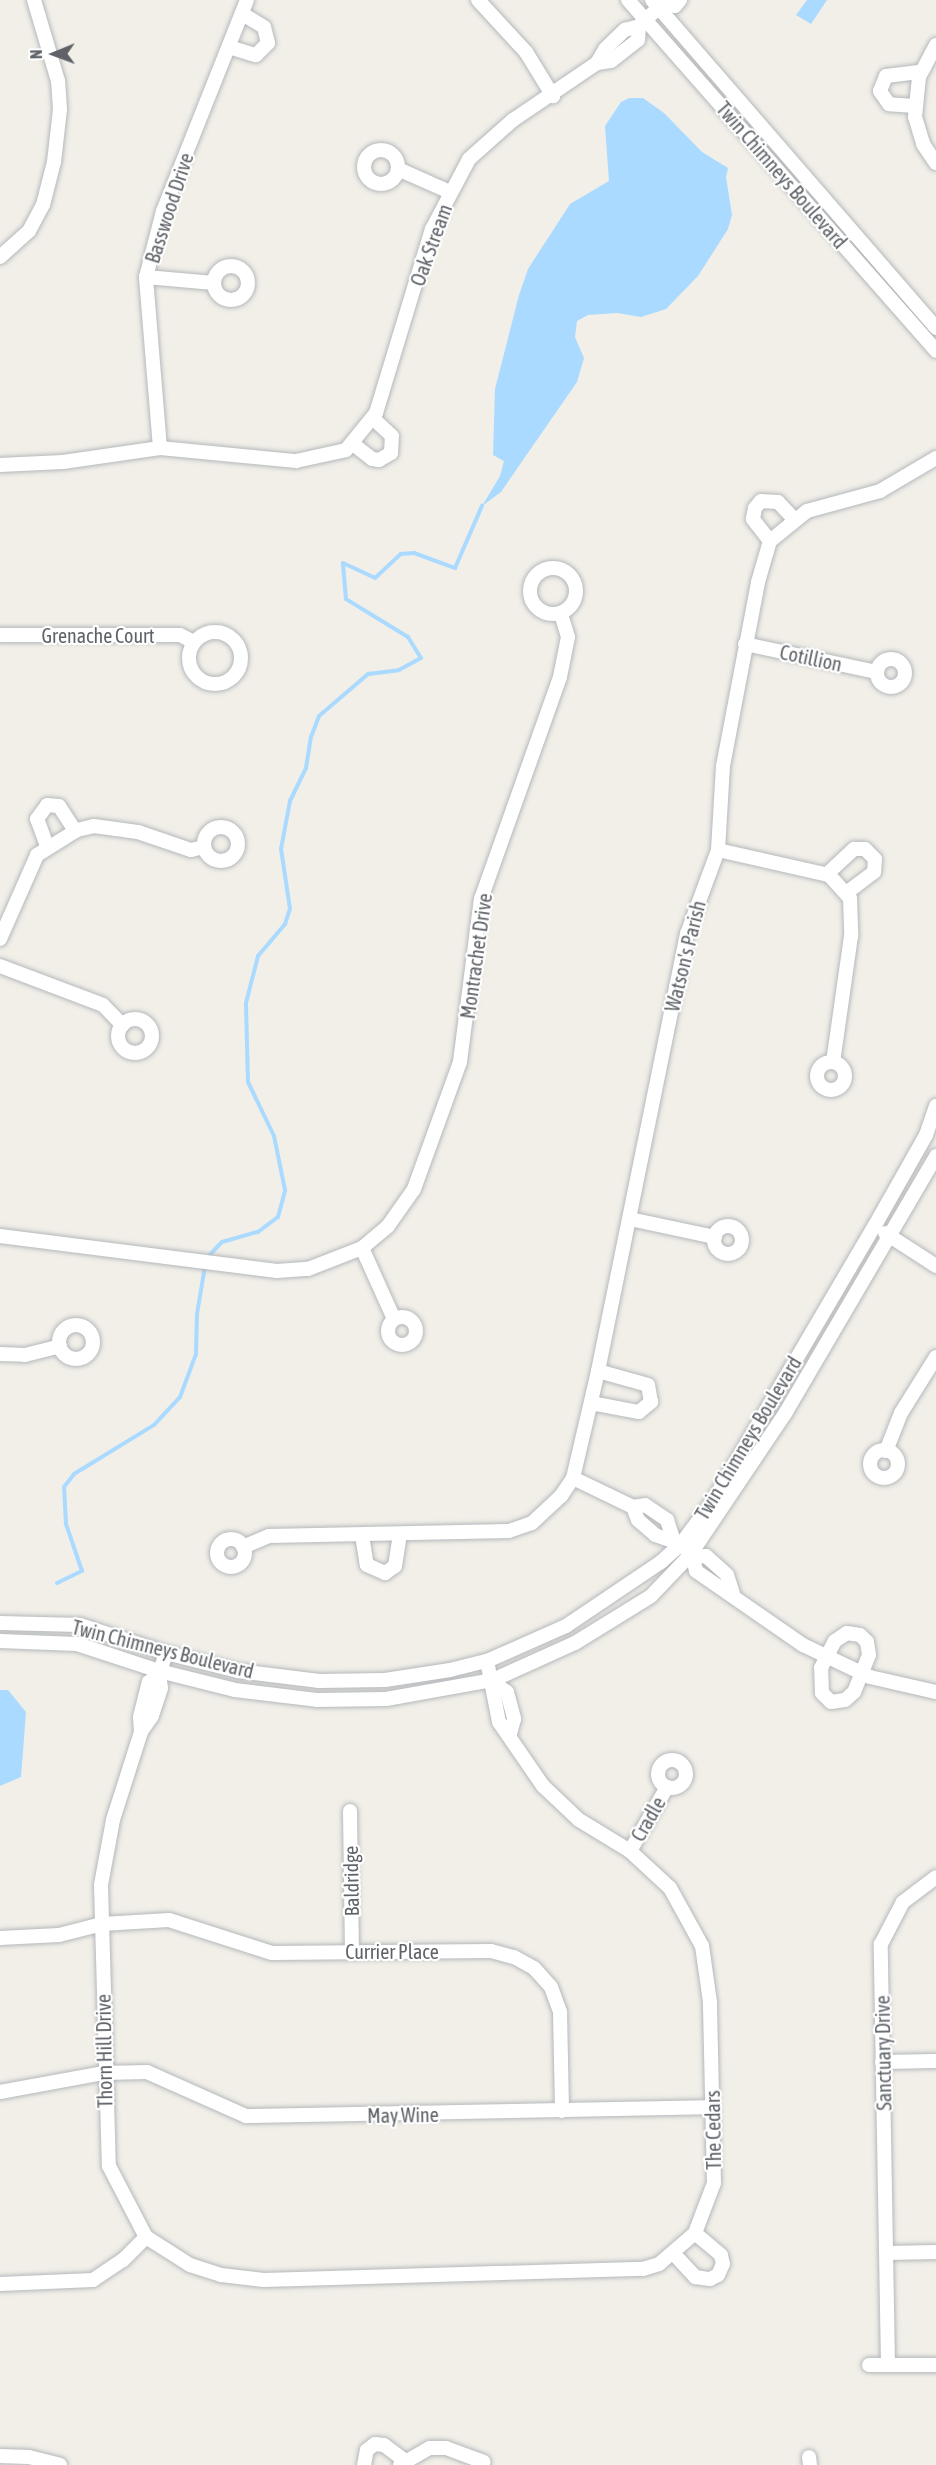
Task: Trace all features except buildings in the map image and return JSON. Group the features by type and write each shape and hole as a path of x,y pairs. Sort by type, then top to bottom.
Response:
{"street":[{"path":"0,257 29,231 43,205 54,162 60,109 58,81 34,0"},
{"name":"Basswood Drive","path":"160,448 146,277 163,212 248,0"},
{"path":"478,0 526,52 553,96"},
{"name":"Twin Chimneys Boulevard","path":"627,0 642,23 936,351"},
{"path":"660,3 675,6 680,0"},
{"name":"Oak Stream","path":"0,465 63,462 160,448 296,461 326,458 353,444 373,418 387,387 432,229 450,192 476,151 513,120 553,96 597,63 611,61 638,40 642,23 660,3"},
{"name":"Twin Chimneys Boulevard","path":"660,3 936,328"},
{"path":"229,47 256,55 268,43 264,27 242,14"},
{"path":"936,45 921,72 915,106 923,144 936,162"},
{"path":"915,106 889,104 879,91 886,76 921,72"},
{"path":"398,169 450,192"},
{"path":"146,277 214,283"},
{"path":"353,444 372,459 379,460 391,453 392,436 373,418"},
{"path":"795,519 778,502 761,501 755,508 753,519 770,541 795,519 815,508 900,483 936,458"},
{"name":"Watson's Parish","path":"243,1547 269,1536 509,1531 532,1522 550,1508 573,1478 630,1219 687,934 718,850 723,766 745,644 770,541"},
{"name":"Montrachet Drive","path":"0,1236 277,1271 308,1269 362,1248 388,1226 414,1189 460,1062 481,899 560,677 568,637 561,614"},
{"name":"Grenache Court","path":"0,635 180,635 194,642"},
{"name":"Cotillion","path":"745,644 877,672"},
{"path":"47,846 37,819 47,805 59,806 75,831"},
{"path":"0,939 37,855 47,846 75,831 94,826 138,832 191,850 204,847"},
{"path":"827,874 854,849 870,854 875,859 874,872 846,893"},
{"path":"718,850 827,874 846,893 852,917 851,936 833,1062"},
{"path":"0,966 103,1005 122,1025"},
{"name":"Twin Chimneys Boulevard","path":"0,1623 80,1625 166,1653 238,1671 319,1681 385,1680 487,1661 566,1626 640,1579 713,1502 926,1135 936,1106"},
{"name":"Twin Chimneys Boulevard","path":"0,1641 77,1644 159,1673 235,1690 318,1700 386,1699 494,1681 574,1643 635,1607 662,1586 692,1556 786,1412 891,1237 936,1156"},
{"path":"630,1219 715,1237"},
{"path":"874,1227 936,1266"},
{"path":"362,1248 394,1319"},
{"path":"0,1354 25,1355 60,1346"},
{"path":"886,1451 901,1413 936,1357"},
{"path":"591,1402 639,1412 651,1402 648,1385 598,1371"},
{"path":"573,1478 633,1507 638,1520 655,1535 677,1541 692,1556 696,1571 733,1593 783,1634 825,1658 861,1673 936,1692"},
{"path":"362,1535 367,1565 385,1574 395,1566 400,1534"},
{"path":"847,1633 860,1635 867,1642 869,1655 861,1673 854,1692 845,1700 831,1702 822,1693 820,1682 825,1658 835,1641 847,1633"},
{"name":"Thorn Hill Drive","path":"166,1653 159,1673 149,1682 140,1717 141,1732 106,1850 102,1923 108,2166 146,2237 190,2265 221,2275 264,2280"},
{"name":"The Cedars","path":"264,2280 643,2269 673,2253 695,2233 714,2183 710,2002 702,1946 670,1888 630,1851 579,1820 550,1793 510,1734 499,1722 491,1696 494,1681 487,1661"},
{"name":"Cradle","path":"630,1851 667,1787"},
{"name":"Baldridge","path":"350,1810 352,1951"},
{"name":"Sanctuary Drive","path":"888,2365 881,1944 890,1920 903,1902 936,1877"},
{"name":"Currier Place","path":"0,1938 59,1935 102,1923 169,1920 272,1953 491,1951 514,1957 534,1968 551,1987 560,2013 562,2111"},
{"path":"882,2062 936,2061"},
{"name":"May Wine","path":"0,2092 104,2073 147,2072 246,2116 712,2108"},
{"path":"673,2253 695,2277 710,2279 718,2275 723,2265 721,2255 695,2233"},
{"path":"0,2284 93,2280 123,2260 146,2237"},
{"path":"887,2253 936,2252"},
{"path":"869,2366 936,2365"},
{"path":"364,2465 367,2450 375,2444 384,2445 403,2463 430,2448 446,2448 484,2462"},
{"path":"0,2456 29,2457 60,2465"}],"water":[{"path":"807,0 827,0 811,24 796,15"},
{"path":"629,98 643,98 664,113 702,152 728,168 726,177 732,215 728,229 698,276 666,309 641,317 617,313 588,315 577,321 575,337 584,358 577,382 501,492 482,506 500,476 504,461 493,455 495,389 528,269 570,204 609,181 605,126 621,102"},
{"path":"0,1690 8,1690 26,1712 21,1777 0,1786"}],"waterway":[{"path":"206,1259 222,1242 258,1232 278,1217 285,1190 274,1136 248,1082 246,1003 258,956 285,924 290,909 281,849 290,801 306,768 311,737 319,716 368,674 399,670 421,658 408,637 346,599 343,563 375,578 401,554 414,553 455,568 482,506"},
{"path":"57,1583 82,1571 66,1524 64,1487 74,1474 154,1425 180,1397 196,1354 197,1314 205,1266"}]}
